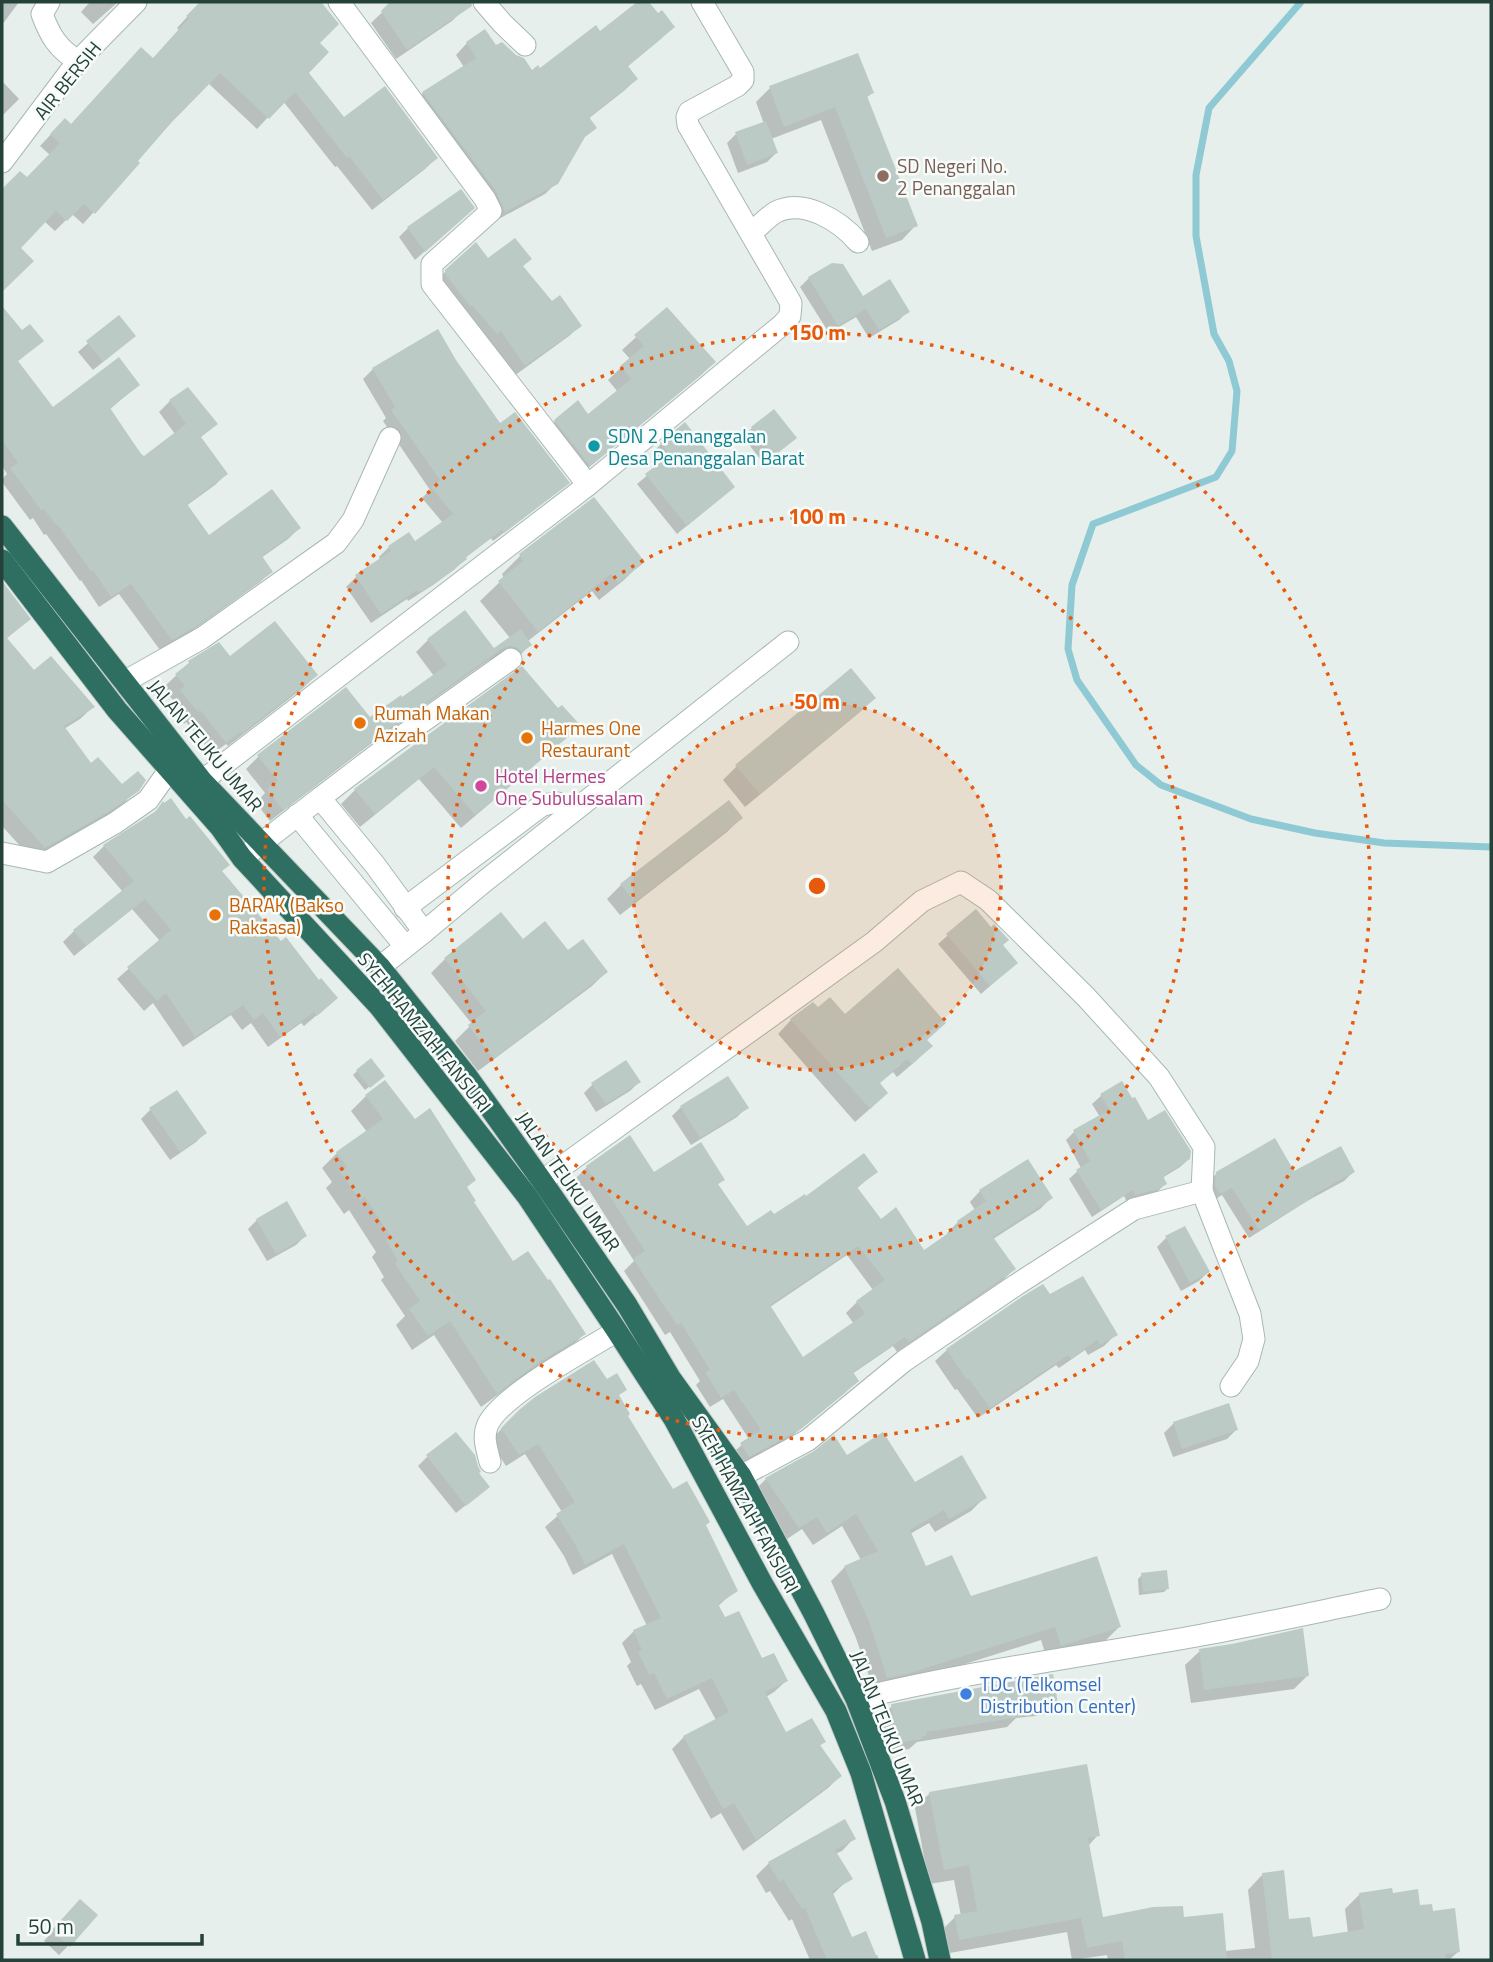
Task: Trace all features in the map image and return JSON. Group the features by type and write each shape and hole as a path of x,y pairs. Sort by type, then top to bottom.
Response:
{"highway":[{"name":"JALAN TEUKU UMAR","path":"2,526 202,781 380,967 467,1076 627,1305 671,1379 741,1476 856,1699 895,1801 932,1923 940,1960"},
{"name":"SYEH HAMZAH FANSURI","path":"2,560 117,710 220,827 242,858 379,1006 527,1196 617,1331 674,1419 762,1583 836,1711 861,1773 915,1960"}],"street":[{"path":"48,2 42,14 49,35 67,54 78,61"},
{"name":"AIR BERSIH","path":"2,162 78,61 136,2"},
{"path":"340,2 485,199 491,211 432,264 432,284 589,485"},
{"path":"484,2 525,45"},
{"path":"202,781 589,485 783,324 789,316 790,303 688,125 689,112 737,86 743,80 743,72 702,2"},
{"path":"751,233 777,212 797,207 827,217 846,228 858,242"},
{"path":"124,682 202,638 335,543 353,520 390,438"},
{"path":"380,967 788,642"},
{"path":"242,858 391,744 511,659"},
{"path":"2,853 47,862 115,823 148,800 170,769"},
{"path":"320,798 424,932"},
{"path":"405,908 541,806 557,803 565,805 571,813"},
{"path":"297,816 405,946"},
{"path":"542,1181 874,942 922,901 961,882 988,900 1067,977 1159,1077 1204,1147 1202,1191 1250,1314 1254,1339 1248,1361 1231,1385"},
{"path":"741,1476 808,1440 904,1360 1134,1209 1202,1191"},
{"path":"490,1462 485,1442 487,1426 497,1411 524,1388 617,1331"},
{"path":"856,1699 943,1679 1202,1635 1380,1600"}],"building":[{"path":"200,2 321,2 339,24 320,43 329,52 309,73 344,117 385,86 438,158 383,200 295,92 269,119 220,73 171,123 95,214 84,204 67,221 56,211 21,248 34,261 2,292 2,189 20,171 27,177 60,143 50,134 65,118 71,124 141,47 153,58"},
{"path":"390,2 471,2 472,6 407,50 381,11"},
{"path":"637,2 649,2 658,13 662,10 675,27 628,66 638,79 589,117 597,128 585,137 558,184 505,212 496,191 422,92 476,58 466,42 485,29 496,45 502,42 516,55 524,58 532,70 538,65 540,68 596,25 600,31"},
{"name":"SD Negeri No. 2 Penanggalan","path":"858,53 874,93 867,96 918,226 886,238 835,107 784,127 769,86"},
{"path":"766,121 778,153 747,165 735,132"},
{"path":"461,189 475,208 425,252 407,227"},
{"path":"515,238 532,259 523,266 552,301 560,295 582,326 525,366 501,331 497,334 445,274 445,270 476,242 488,258"},
{"path":"832,263 843,264 863,296 890,279 910,312 879,330 866,309 838,326 808,277"},
{"path":"2,306 22,330 30,324 44,341 18,361 53,407 119,357 140,385 110,408 144,456 186,424 169,400 188,387 218,424 201,437 228,474 187,504 209,535 272,489 301,528 262,556 273,572 172,640 131,584 111,597 57,524 44,509 41,510 10,468 18,463 2,440"},
{"path":"667,307 716,362 590,466 554,420 578,400 588,414 631,379 620,366 644,346 634,335"},
{"path":"119,315 136,336 103,362 86,341"},
{"path":"438,329 500,423 515,412 570,483 504,533 502,530 445,576 419,593 417,590 381,614 355,575 391,551 388,546 409,532 415,541 453,514 431,487 440,480 391,410 395,407 372,368"},
{"path":"774,409 797,438 774,456 751,427"},
{"path":"685,422 735,487 687,526 645,474 670,455 660,443"},
{"path":"594,497 645,562 618,583 611,574 538,632 498,581 523,561 519,554"},
{"path":"2,581 31,619 7,638 34,670 51,656 95,707 64,726 91,763 98,757 122,784 138,771 146,780 139,791 108,812 45,848 2,800"},
{"path":"465,610 494,648 521,629 532,645 522,652 516,647 503,648 383,733 283,810 267,789 278,781 257,755 346,687 370,717 401,695 402,697 447,665 427,639"},
{"path":"275,621 318,675 226,743 180,690 185,686 175,674 189,663 188,661 219,642 230,656"},
{"path":"522,666 558,708 562,705 581,726 475,815 434,767 375,814 354,789"},
{"path":"851,668 876,698 760,794 735,765"},
{"path":"171,798 186,819 190,816 230,865 222,871 281,941 286,937 319,980 321,978 338,998 317,1016 314,1012 280,1037 263,1013 254,1020 243,1005 195,1037 166,993 157,1001 127,967 171,930 145,899 86,946 73,930 134,881 103,845 156,811 163,801 164,803"},
{"path":"729,800 743,818 635,902 620,884"},
{"path":"976,909 991,927 994,924 1009,940 1003,945 1018,963 990,986 946,934"},
{"path":"501,912 523,939 545,921 568,950 583,939 608,972 493,1059 468,1025 486,1011 444,958"},
{"path":"898,968 946,1023 927,1040 933,1046 912,1064 907,1059 880,1083 888,1093 870,1109 790,1019 813,1002 818,1007 830,997 845,1014"},
{"path":"371,1058 385,1076 370,1088 356,1070"},
{"path":"626,1060 641,1082 606,1104 591,1083"},
{"path":"728,1076 749,1108 700,1138 680,1106"},
{"path":"385,1080 415,1119 430,1108 476,1180 467,1187 476,1201 474,1202 513,1261 528,1251 586,1334 539,1362 497,1394 450,1321 428,1336 409,1309 420,1301 395,1264 398,1261 386,1240 391,1237 365,1197 360,1200 340,1172 347,1167 336,1152 383,1119 365,1095"},
{"path":"1122,1081 1148,1120 1165,1110 1191,1151 1190,1159 1163,1176 1167,1184 1135,1195 1133,1190 1101,1210 1076,1170 1090,1161 1073,1130 1109,1110 1100,1094"},
{"path":"177,1090 207,1133 180,1152 149,1108"},
{"path":"630,1135 654,1172 701,1142 725,1180 718,1184 747,1226 771,1210 774,1214 805,1194 806,1196 864,1153 878,1172 857,1187 881,1219 896,1207 924,1250 960,1225 957,1221 986,1201 979,1190 1028,1159 1053,1198 993,1237 1016,1269 909,1342 905,1337 853,1372 859,1381 801,1429 749,1457 740,1443 761,1430 734,1390 721,1398 705,1372 710,1370 681,1323 677,1325 633,1259 645,1251 600,1181 596,1183 586,1166","holes":["858,1246 885,1280 856,1301 865,1314 803,1357 770,1305"]},
{"path":"1275,1138 1294,1171 1341,1146 1355,1172 1259,1230 1232,1188 1220,1194 1215,1186 1216,1172"},
{"path":"287,1201 307,1236 276,1254 256,1219"},
{"path":"1185,1226 1210,1272 1190,1283 1165,1236"},
{"path":"1083,1276 1118,1335 1100,1345 1097,1340 1071,1359 1068,1355 990,1408 946,1349 1043,1284 1050,1294"},
{"path":"594,1360 607,1379 617,1373 627,1390 619,1395 630,1414 628,1416 673,1489 687,1481 710,1522 706,1525 738,1591 718,1604 725,1617 739,1611 762,1658 774,1653 788,1681 765,1692 786,1732 812,1718 826,1742 820,1745 842,1776 756,1840 734,1803 723,1809 683,1736 729,1712 712,1678 667,1699 654,1673 649,1675 638,1652 642,1650 633,1630 661,1618 624,1544 585,1565 556,1514 575,1502 538,1444 519,1455 501,1428 535,1397"},
{"path":"1229,1403 1238,1430 1182,1449 1173,1422"},
{"path":"456,1432 475,1455 481,1472 479,1473 490,1487 466,1506 426,1455"},
{"path":"883,1432 915,1482 962,1455 987,1498 949,1519 944,1510 910,1530 926,1566 952,1555 971,1596 1097,1556 1121,1627 1061,1646 1055,1627 887,1678 870,1624 844,1566 878,1551 856,1514 827,1533 817,1517 799,1528 765,1478 814,1451 834,1435 847,1455"},
{"path":"1167,1570 1169,1589 1143,1592 1141,1573"},
{"path":"1303,1628 1309,1676 1204,1690 1199,1649"},
{"path":"1053,1674 1058,1704 1019,1709 1020,1717 926,1732 927,1735 922,1739 899,1743 891,1704"},
{"path":"1087,1764 1100,1836 1088,1838 1103,1917 1153,1907 1183,1906 1184,1917 1223,1913 1227,1960 1125,1960 1122,1941 1087,1948 1081,1918 959,1940 954,1915 977,1911 969,1865 944,1870 929,1792"},
{"path":"845,1819 856,1839 835,1850 853,1879 832,1891 852,1937 866,1931 878,1960 827,1960 805,1908 802,1909 783,1879 779,1882 768,1862"},
{"path":"1284,1870 1289,1919 1310,1917 1313,1937 1364,1929 1359,1893 1392,1888 1393,1893 1418,1889 1420,1905 1432,1904 1433,1911 1455,1908 1460,1952 1445,1954 1446,1960 1272,1960 1262,1873"},
{"path":"80,1899 98,1915 70,1947 51,1931"}],"waterway":[{"path":"1301,2 1209,108 1196,175 1196,236 1214,334 1229,361 1237,391 1232,451 1216,477 1093,524 1072,585 1068,649 1077,680 1136,765 1161,785 1251,819 1315,833 1384,843 1491,847"}],"place":[{"name":"SD Negeri No. 2 Penanggalan","path":"883,176"},
{"name":"SDN 2 Penanggalan Desa Penanggalan Barat","path":"594,446"},
{"name":"Rumah Makan Azizah","path":"360,723"},
{"name":"Harmes One Restaurant","path":"527,738"},
{"name":"Hotel Hermes One Subulussalam","path":"481,786"},
{"name":"BARAK (Bakso Raksasa)","path":"215,915"},
{"name":"TDC (Telkomsel Distribution Center)","path":"966,1694"}]}
